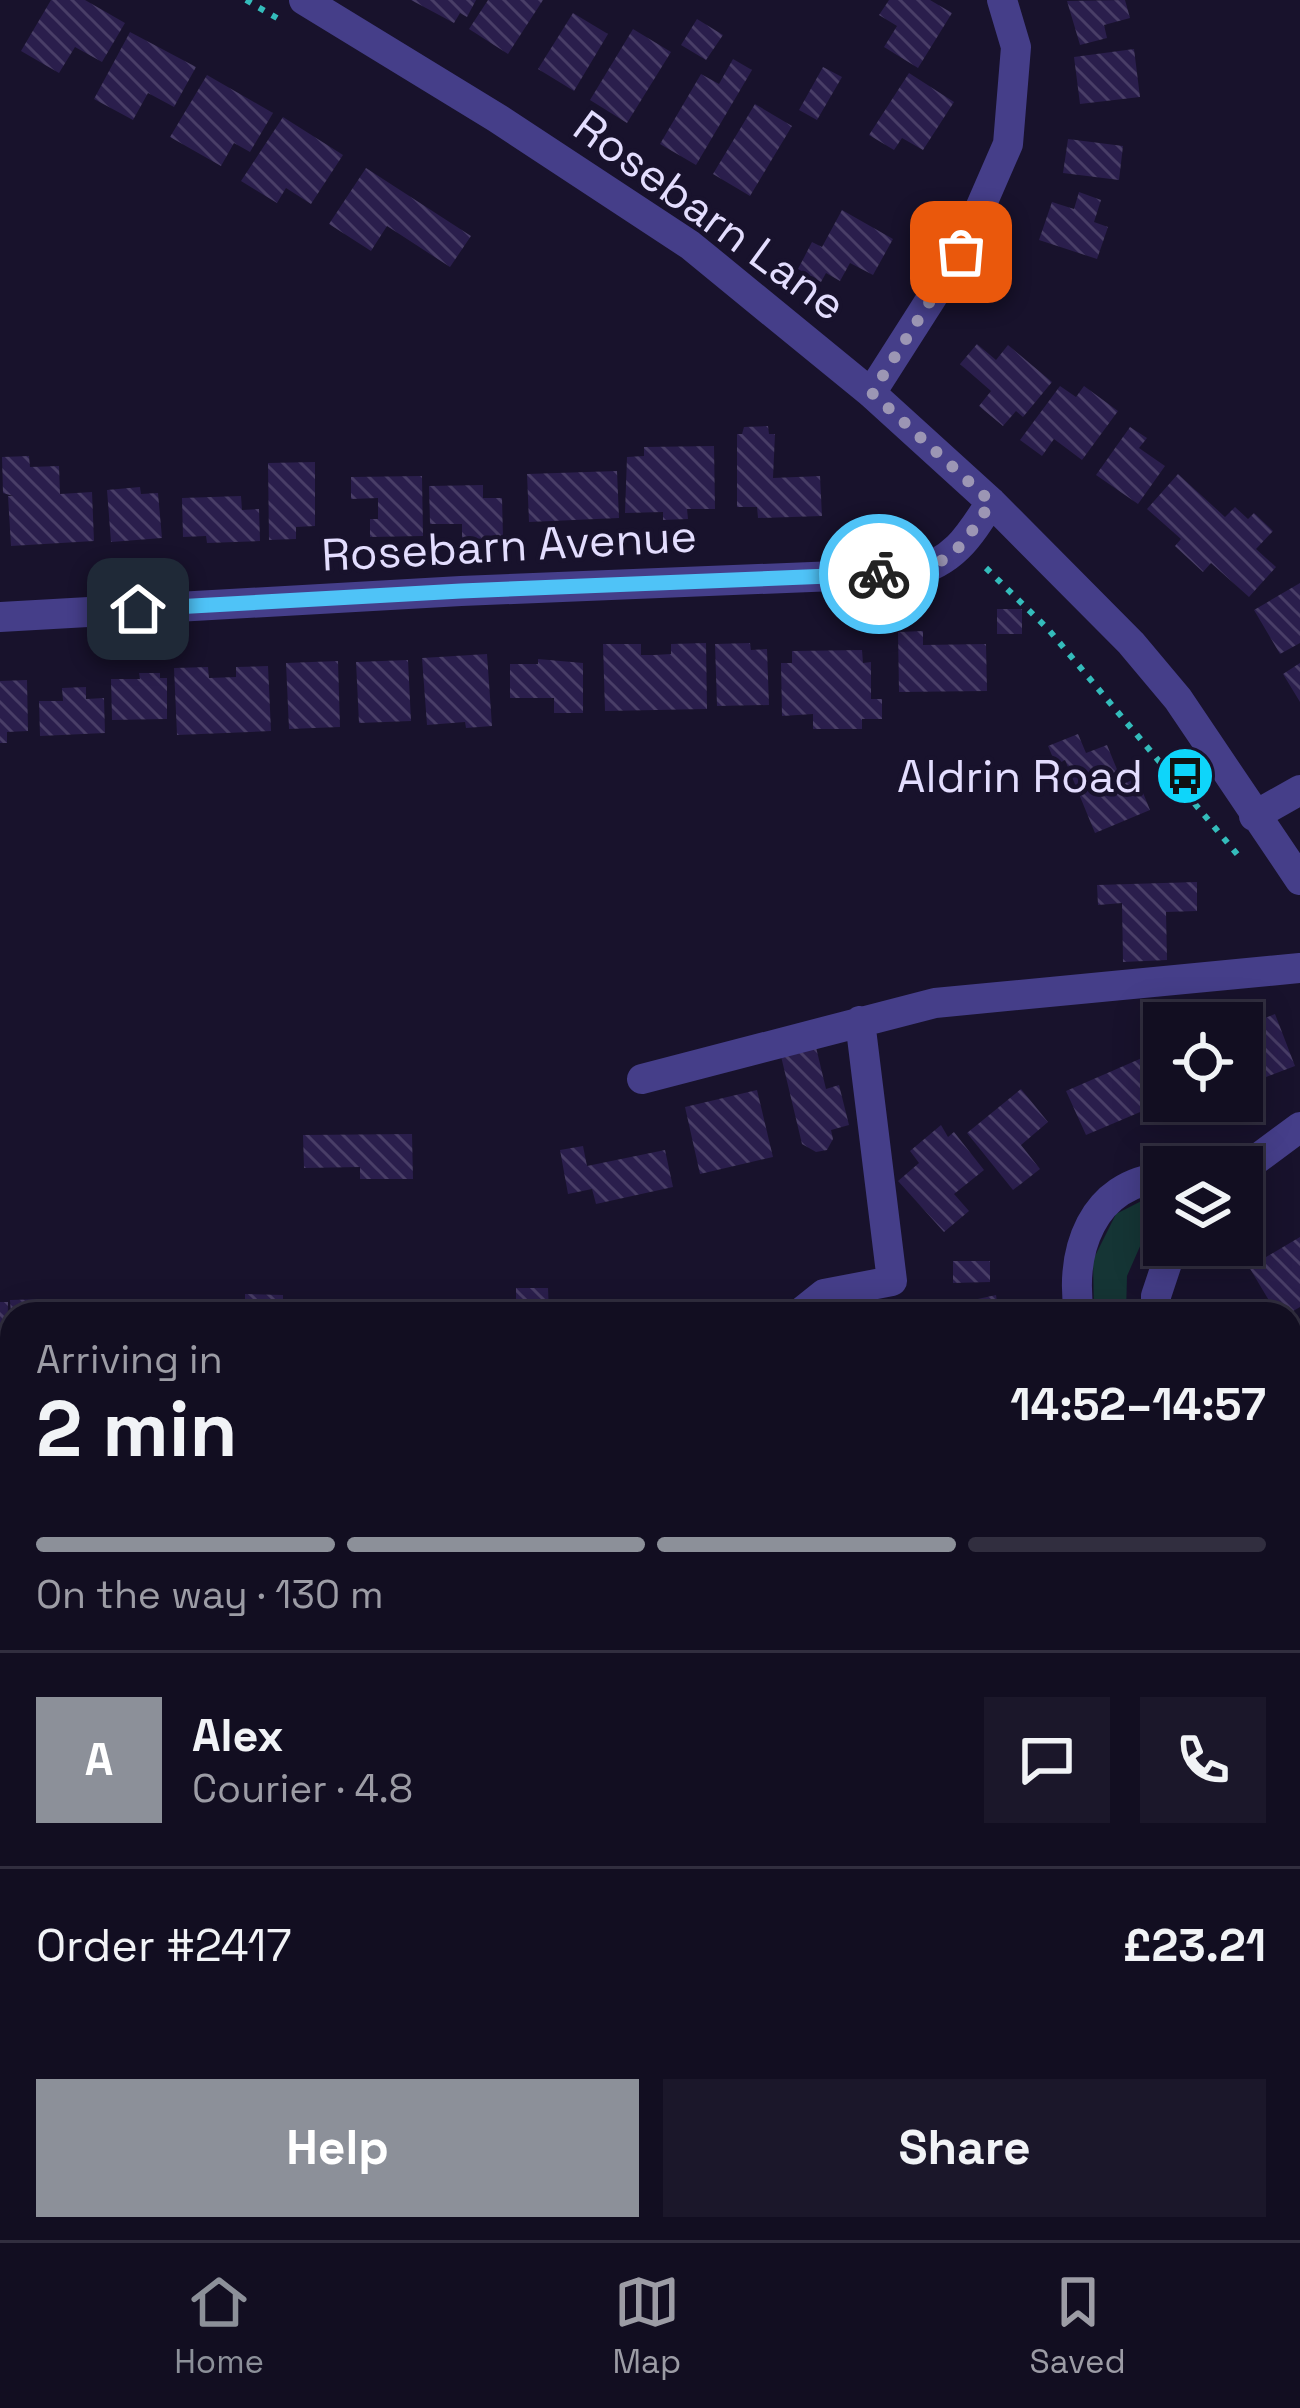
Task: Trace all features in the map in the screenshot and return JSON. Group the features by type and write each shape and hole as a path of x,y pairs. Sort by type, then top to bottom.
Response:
{"street":[{"path":"872,393 961,252 1008,144 1016,47 1002,0"},
{"name":"Rosebarn Lane","path":"294,11 497,118 690,245 872,393 991,502 1131,643 1178,700 1300,880"},
{"path":"964,546 991,502"},
{"name":"Rosebarn Avenue","path":"0,617 461,591 910,573 932,568 964,546"},
{"path":"1254,816 1300,790"},
{"path":"642,1079 935,1003 1300,968"},
{"path":"814,1302 824,1294 892,1281 860,1021"},
{"path":"1263,1154 1300,1126"},
{"path":"1078,1302 1076,1269 1090,1224 1114,1198 1143,1182"},
{"path":"1156,1302 1166,1266"}],"path":[{"path":"246,0 294,11"},
{"path":"964,546 1048,629 1209,825 1257,876"}],"green space":[{"path":"1143,1200 1143,1239 1127,1276 1126,1302 1094,1302 1093,1260 1116,1214"}],"building":[{"path":"51,0 85,0 125,23 102,62 75,47 59,73 21,51"},
{"path":"411,0 476,0 467,17 460,13 454,23"},
{"path":"488,0 543,0 508,54 469,29"},
{"path":"889,0 930,0 952,13 918,68 884,47 897,26 879,15"},
{"path":"1125,0 1130,18 1104,25 1107,38 1080,45 1067,1"},
{"path":"573,13 608,34 574,91 538,69"},
{"path":"697,19 723,35 706,60 681,45"},
{"path":"633,29 671,52 627,123 590,100"},
{"path":"130,32 196,67 174,107 148,93 133,120 94,99"},
{"path":"1134,49 1140,97 1080,104 1074,57"},
{"path":"733,59 752,70 696,165 660,144 701,74 719,84"},
{"path":"823,67 842,77 817,120 799,110"},
{"path":"909,73 954,102 923,150 902,138 894,150 869,135"},
{"path":"207,75 273,113 250,152 234,143 221,166 170,137"},
{"path":"755,104 792,126 750,196 713,174"},
{"path":"283,117 343,155 311,204 286,188 277,203 241,181"},
{"path":"1068,139 1123,146 1119,180 1063,173"},
{"path":"366,168 471,236 450,267 387,226 371,251 329,224"},
{"path":"1079,192 1101,200 1094,222 1108,227 1097,259 1039,240 1052,202 1074,209"},
{"path":"842,210 893,239 873,275 850,263 840,281 826,273 821,282 798,269 812,242 822,247"},
{"path":"977,344 996,360 1008,345 1052,382 1023,417 1016,411 1003,426 979,406 991,391 960,364"},
{"path":"1060,386 1076,397 1084,386 1118,411 1082,460 1054,439 1042,456 1020,440"},
{"path":"768,426 769,434 775,434 773,478 820,476 822,516 758,518 757,507 737,507 737,434 744,427"},
{"path":"1130,427 1147,438 1139,448 1165,466 1138,504 1096,475"},
{"path":"714,446 715,509 687,509 688,519 663,520 663,512 625,513 627,457 644,456 644,447"},
{"path":"29,456 30,467 59,466 60,494 92,492 94,541 11,546 8,496 13,496 3,493 2,457"},
{"path":"315,462 315,526 296,527 296,539 269,540 268,463"},
{"path":"617,471 619,518 529,522 527,474"},
{"path":"1178,474 1225,517 1235,507 1248,519 1254,513 1273,531 1256,549 1276,567 1249,597 1211,563 1203,572 1175,546 1181,539 1147,509"},
{"path":"422,476 423,536 370,537 370,519 378,519 378,498 351,499 351,477"},
{"path":"483,485 483,498 502,498 503,538 462,539 462,524 430,524 429,486"},
{"path":"140,487 141,494 158,493 162,538 111,542 107,490"},
{"path":"241,496 242,510 259,509 260,541 207,543 206,536 183,537 182,498"},
{"path":"1300,583 1300,643 1280,654 1254,610"},
{"path":"997,609 1022,609 1022,634 997,634"},
{"path":"923,631 923,645 986,644 987,691 899,692 898,632"},
{"path":"706,643 707,709 605,711 603,644 641,644 641,655 654,655 671,654 671,644"},
{"path":"750,643 751,650 767,649 769,705 717,706 715,644"},
{"path":"862,650 863,663 871,662 871,699 882,699 882,719 862,719 862,729 813,729 813,714 782,716 781,663 792,663 792,651"},
{"path":"487,654 492,726 427,725 422,658"},
{"path":"538,659 583,663 583,713 554,713 554,698 510,698 510,664 538,664"},
{"path":"408,660 411,721 359,723 356,662"},
{"path":"338,661 340,727 289,729 286,663"},
{"path":"1300,663 1300,702 1283,674"},
{"path":"268,666 271,731 177,735 174,668 208,667 209,678 236,677 236,667"},
{"path":"139,673 160,673 160,678 167,678 167,719 112,720 111,679 140,679"},
{"path":"27,680 28,731 7,732 7,743 0,743 0,681"},
{"path":"86,687 86,699 104,698 105,733 40,736 39,701 63,701 62,688"},
{"path":"1078,734 1086,753 1107,745 1123,784 1137,778 1150,810 1095,833 1065,760 1056,765 1048,746"},
{"path":"1197,882 1197,911 1166,912 1167,960 1123,962 1122,903 1098,905 1097,885"},
{"path":"1275,1014 1295,1066 1263,1078 1263,1019"},
{"path":"815,1043 826,1089 839,1085 849,1125 831,1130 833,1139 827,1150 816,1152 802,1144 780,1052"},
{"path":"1143,1058 1143,1111 1086,1135 1066,1091"},
{"path":"1021,1089 1048,1122 1021,1145 1040,1169 1013,1190 967,1133"},
{"path":"757,1090 773,1157 700,1174 685,1107"},
{"path":"941,1125 948,1137 954,1132 984,1170 954,1194 969,1211 944,1232 898,1181 919,1163 910,1151"},
{"path":"412,1134 413,1179 360,1179 360,1167 304,1168 303,1135"},
{"path":"583,1146 587,1166 665,1150 673,1187 596,1204 592,1189 568,1194 560,1150"},
{"path":"1300,1237 1300,1302 1270,1302 1249,1267 1263,1266 1263,1259"},
{"path":"953,1261 990,1261 990,1282 953,1283"},
{"path":"516,1288 548,1288 549,1302 516,1302"},
{"path":"245,1294 283,1295 283,1302 245,1302"},
{"path":"996,1295 997,1302 964,1302"}],"way so far":[{"path":"879,574 910,573 944,561 964,546 991,502 872,393 961,252"}],"place":[{"name":"Aldrin Road","path":"1185,776"}],"route":[{"path":"138,609 879,574"}]}
